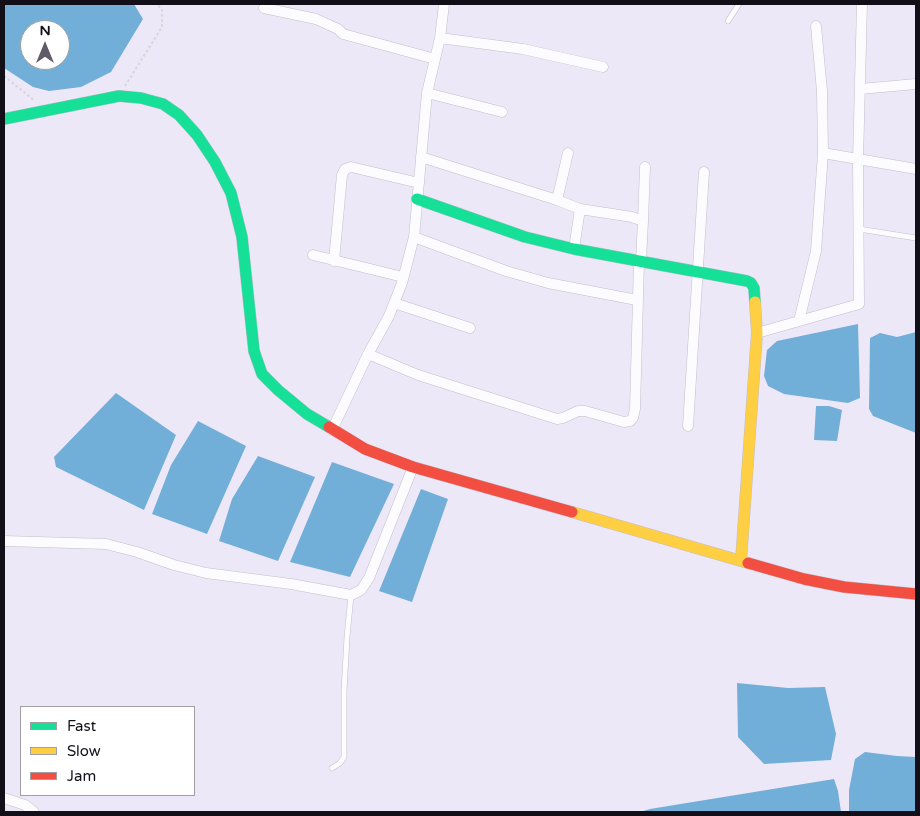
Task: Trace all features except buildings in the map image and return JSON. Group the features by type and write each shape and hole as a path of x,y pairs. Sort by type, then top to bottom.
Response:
{"street":[{"path":"332,430 368,354 389,316 403,277 414,237 427,93 440,38 444,4"},
{"path":"757,333 859,304 858,160 862,4"},
{"path":"264,8 316,19 338,29 343,34 435,59"},
{"path":"799,321 816,251 823,153 822,91 816,26"},
{"path":"440,38 523,49 603,67"},
{"path":"860,89 916,84"},
{"path":"427,93 502,112"},
{"path":"4,119 119,96 141,98 163,104 179,115 198,135 231,193 238,217 254,351 262,374 307,414 365,449 414,467 804,579 844,587 916,594"},
{"path":"557,200 568,153"},
{"path":"823,153 916,169"},
{"path":"421,157 580,209 632,217 643,222"},
{"path":"334,261 342,175 346,169 351,167 419,183"},
{"path":"368,354 418,376 557,419 578,411 585,411 624,422 630,421 635,410 637,300 645,167"},
{"path":"688,426 704,172"},
{"path":"417,199 525,237 574,249 751,283 754,288 757,333 741,561"},
{"path":"574,249 580,209"},
{"path":"414,237 506,271 548,283 637,300"},
{"path":"313,255 403,277"},
{"path":"394,303 470,328"},
{"path":"4,541 106,544 206,573 291,584 351,595 361,590 370,578 414,467"},
{"path":"4,798 25,805 34,812"}],"lane":[{"path":"728,21 739,4"},
{"path":"859,229 916,238"},
{"path":"332,768 340,763 344,757 346,637 351,595"}],"path":[{"path":"119,96 162,27 162,9 156,4"},
{"path":"4,76 48,111"}],"water":[{"path":"4,4 134,4 143,19 111,72 81,87 49,91 33,87 4,68"},
{"path":"858,324 860,398 848,403 784,394 768,386 764,376 767,350 777,341"},
{"path":"916,332 916,433 873,416 869,409 870,338 880,333 897,337"},
{"path":"116,393 176,435 144,510 56,467 54,457"},
{"path":"816,406 829,406 842,410 837,441 814,440"},
{"path":"198,421 246,446 207,534 152,514 171,465"},
{"path":"258,456 315,477 278,561 219,541 232,499"},
{"path":"332,462 394,484 350,577 290,562"},
{"path":"421,489 448,499 412,602 379,591"},
{"path":"737,683 788,688 825,687 836,734 831,760 764,764 738,737"},
{"path":"865,752 916,757 916,812 849,812 849,790 855,759"},
{"path":"834,779 841,812 640,812 650,809"}],"traffic: fast":[{"path":"4,119 119,96 141,98 163,104 179,115 197,135 215,162 231,193 242,237 254,351 262,374 307,414 329,427"},
{"path":"417,199 525,237 574,249 747,281 754,288 755,302"}],"traffic: slow":[{"path":"741,561 757,333 755,302"},
{"path":"572,512 748,563"}],"traffic: jam":[{"path":"329,427 365,449 413,467 572,512"},
{"path":"748,563 804,579 844,587 916,594"}]}
